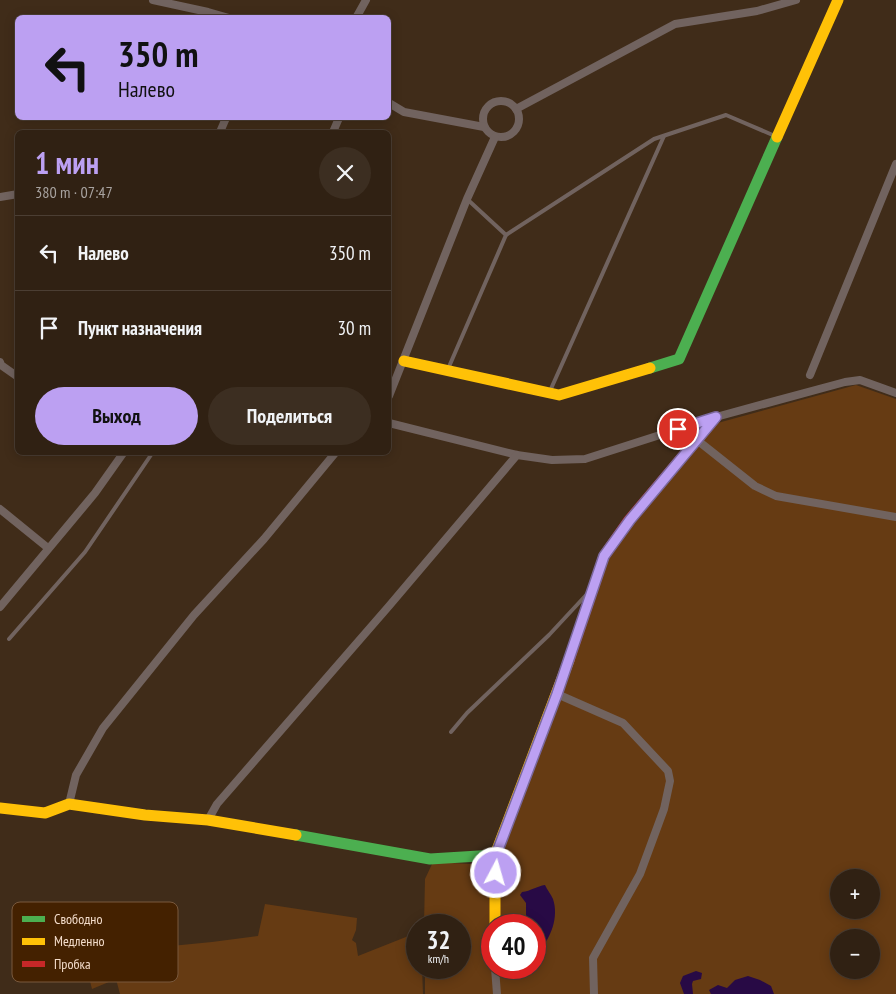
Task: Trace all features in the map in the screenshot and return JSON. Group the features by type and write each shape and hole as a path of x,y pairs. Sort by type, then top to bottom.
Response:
{"street":[{"path":"153,0 218,15"},
{"path":"358,15 366,0"},
{"path":"516,109 674,24 757,11 796,0"},
{"path":"404,361 559,395 679,359 838,0"},
{"path":"501,101 512,104 516,109 520,120 516,131 506,137 490,135 484,127 483,115 490,105 501,101"},
{"path":"391,104 404,112 484,127"},
{"path":"391,391 467,199 495,137"},
{"path":"810,375 896,164"},
{"path":"0,197 15,194"},
{"path":"0,362 1,365 15,375"},
{"path":"391,424 517,455 552,460 585,459 716,417 845,382 860,380 896,393"},
{"path":"495,914 496,855 557,694 604,556 616,538 716,417"},
{"path":"696,440 755,486 776,496 896,517"},
{"path":"0,607 95,493 122,455"},
{"path":"69,804 76,775 103,728 194,615 264,539 334,455"},
{"path":"208,820 217,804 517,455"},
{"path":"0,508 48,548"},
{"path":"557,694 624,723 668,771 670,781 664,809 640,874 593,958 594,994"},
{"path":"0,808 45,813 69,804 145,815 208,820 430,859 496,855"},
{"path":"495,979 496,994"}],"lane":[{"path":"448,371 506,235 654,139 726,116 778,137"},
{"path":"550,393 664,136"},
{"path":"467,199 506,235"},
{"path":"9,639 85,552 151,455"},
{"path":"451,732 468,713 549,635 592,587"}],"shaded area":[{"path":"856,385 896,399 896,994 425,994 425,979 471,979 471,914 424,914 425,879 433,862 489,865 549,697 603,559 714,424"},
{"path":"545,885 555,906 553,927 546,942 546,914 526,914 526,903 520,895 522,892"},
{"path":"265,904 357,918 356,930 352,940 356,943 358,956 406,937 406,979 422,979 423,994 120,994 117,982 178,982 178,945 258,936"},
{"path":"696,971 702,973 701,979 693,981 693,994 684,994 680,983 683,976"},
{"path":"748,976 771,986 774,994 711,994 709,990 718,985 727,988 735,980"},
{"path":"90,982 109,982 92,989"}],"traffic: fast":[{"path":"650,368 679,359 777,137"},
{"path":"296,835 430,859 495,855"}],"traffic: slow":[{"path":"777,137 838,0"},
{"path":"404,361 559,395 650,368"},
{"path":"495,914 495,855 569,660"},
{"path":"0,808 45,813 69,804 145,815 208,820 296,835"}],"traffic: jam":[{"path":"569,660 604,556 629,520 716,417"}],"route":[{"path":"496,873 496,855 557,694 604,556 630,520 716,417 678,429"}]}
